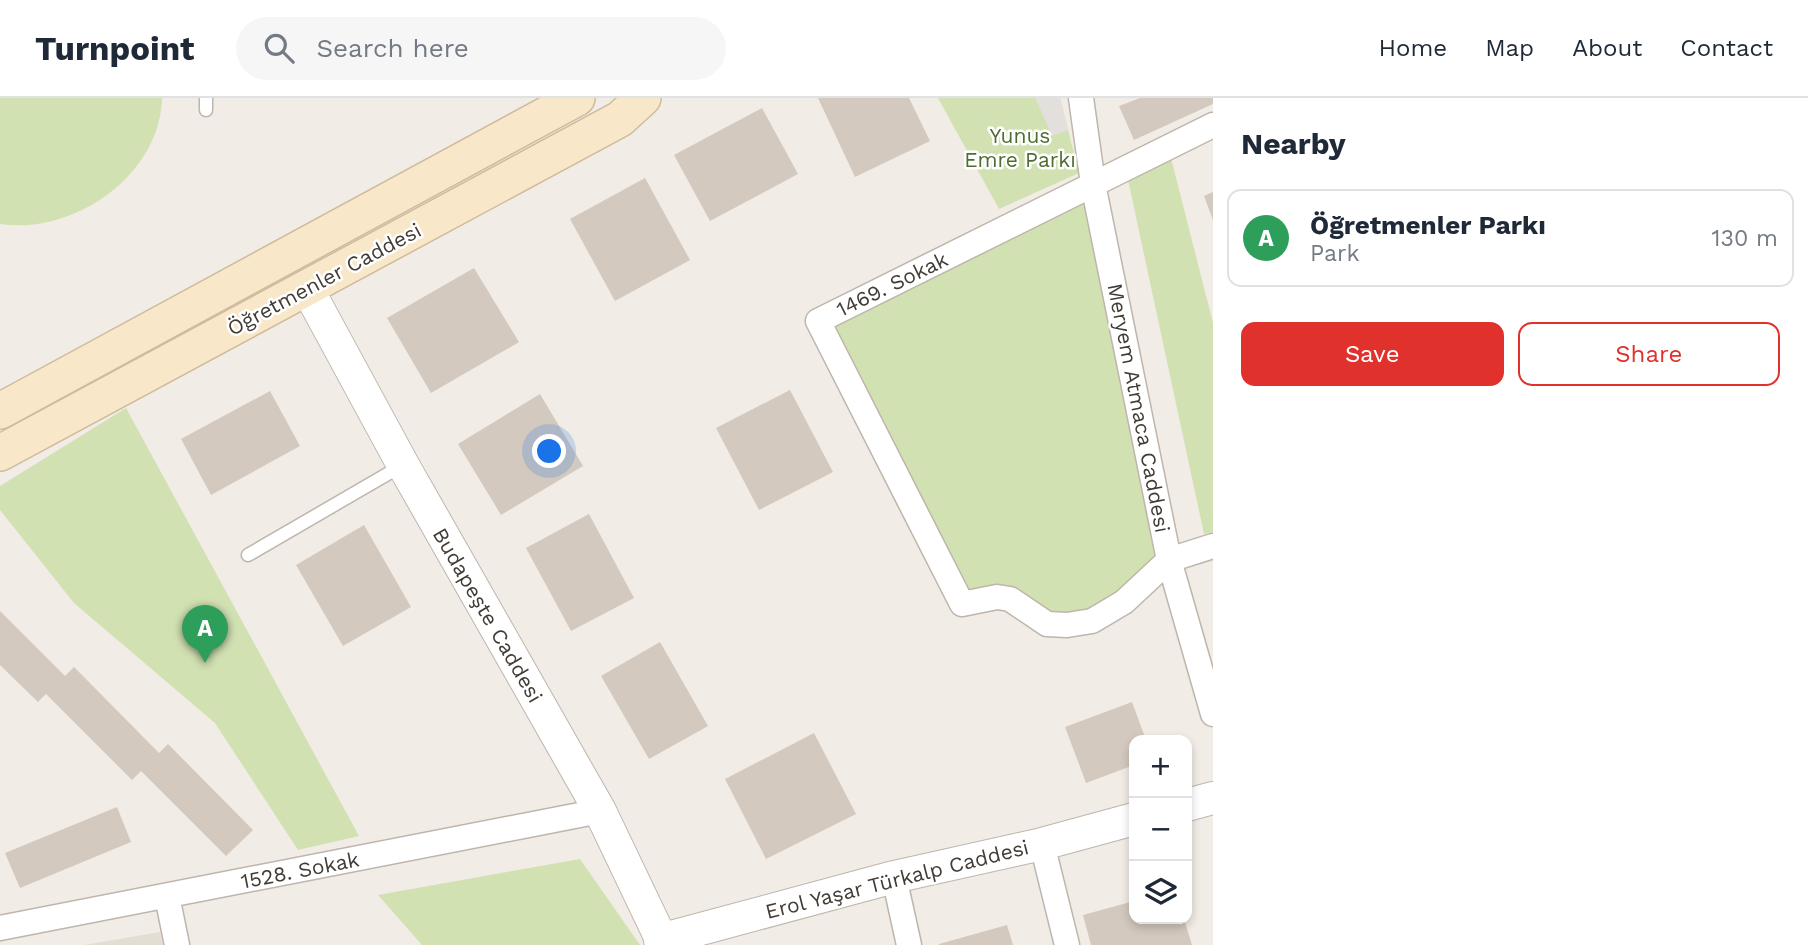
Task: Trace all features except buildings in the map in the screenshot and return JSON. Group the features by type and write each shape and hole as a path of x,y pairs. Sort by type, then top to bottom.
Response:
{"main road":[{"name":"Öğretmenler Caddesi","path":"0,411 577,98"},
{"name":"Öğretmenler Caddesi","path":"0,453 620,119 643,98"},
{"path":"290,254 307,288"}],"street":[{"name":"Meryem Atmaca Caddesi","path":"1081,98 1093,184 1169,560 1213,714"},
{"name":"1469. Sokak","path":"1169,560 1124,602 1092,621 1067,625 1047,624 1010,599 997,597 962,604 818,321 1213,125"},
{"name":"Budapeşte Caddesi","path":"307,288 403,465 600,811 662,942"},
{"path":"1169,560 1213,546"},
{"path":"1192,804 1213,798"},
{"name":"1528. Sokak","path":"0,928 600,811"},
{"name":"Erol Yaşar Türkalp Caddesi","path":"662,942 894,877 1042,844 1129,820"},
{"path":"1042,844 1067,945"},
{"path":"894,877 909,945"},
{"path":"167,896 177,945"}],"lane":[{"path":"248,555 403,465"}],"shaded area":[{"path":"1035,98 1060,98 1068,130 1052,136"},
{"path":"160,932 163,945 84,945"}],"green space":[{"path":"0,98 162,98 157,126 146,152 129,175 108,194 83,210 56,220 28,225 0,224"},
{"name":"Yunus Emre Parkı","path":"938,98 1060,98 1079,173 999,209"},
{"path":"1171,158 1213,323 1213,532 1204,534 1127,175"},
{"path":"1088,196 1159,558 1114,598 1095,611 1059,616 966,594 828,325"},
{"path":"126,408 359,836 298,850 215,723 74,603 0,510 0,486"},
{"path":"580,859 640,945 422,945 378,895"}],"place":[{"name":"Öğretmenler Parkı","path":"205,663"}]}
